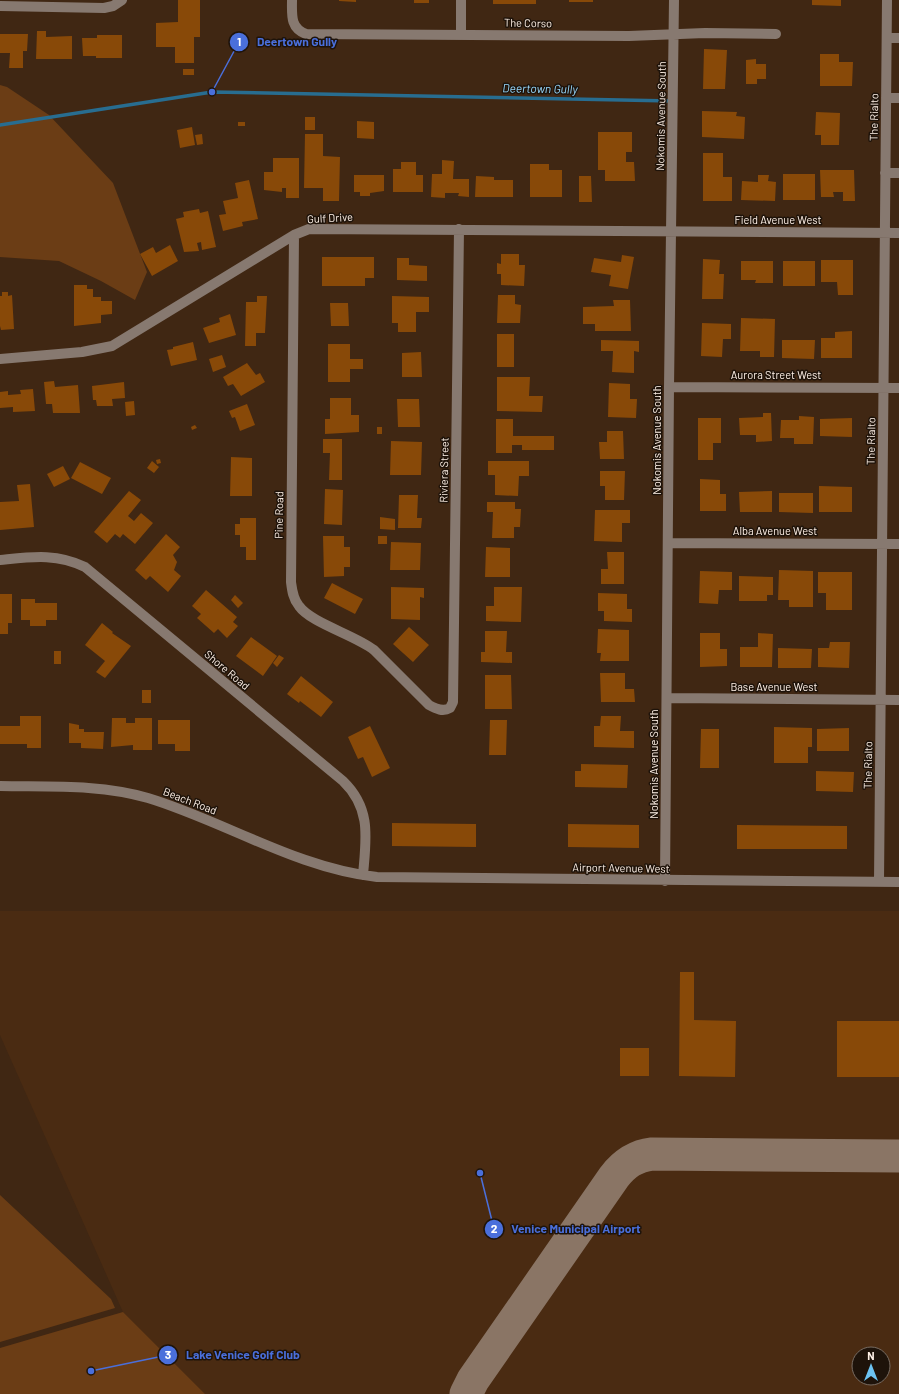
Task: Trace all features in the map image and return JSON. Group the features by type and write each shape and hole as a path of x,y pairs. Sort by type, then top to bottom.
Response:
{"street":[{"path":"0,6 104,8 113,6 122,0"},
{"name":"The Corso","path":"292,0 294,26 306,34 629,36 674,34 776,34"},
{"path":"461,0 461,34"},
{"name":"Nokomis Avenue South","path":"665,881 674,0"},
{"name":"The Rialto","path":"878,882 886,232 887,0"},
{"path":"887,38 899,38"},
{"path":"886,98 899,98"},
{"path":"886,173 899,173"},
{"name":"Gulf Drive","path":"0,358 82,352 112,346 294,235 318,228 671,232"},
{"name":"Riviera Street","path":"448,709 453,702 459,229"},
{"name":"Field Avenue West","path":"671,232 899,232"},
{"name":"Pine Road","path":"294,235 291,574 293,594 298,605 306,614 364,642 374,650 429,705 437,709 448,709"},
{"name":"Aurora Street West","path":"669,387 899,388"},
{"name":"Alba Avenue West","path":"668,542 899,544"},
{"name":"Shore Road","path":"0,560 52,557 65,559 85,568 343,781 359,801 366,823 363,876"},
{"name":"Base Avenue West","path":"666,698 899,700"},
{"name":"Beach Road","path":"0,786 113,790 146,797 188,812 303,859 363,876"},
{"name":"Airport Avenue West","path":"363,876 394,878 899,882"}],"shaded area":[{"path":"0,85 7,87 49,115 113,183 147,272 135,300 101,281 59,261 0,257"},
{"path":"0,911 899,911 899,1394 205,1394 123,1312 0,1035"},
{"path":"0,1195 111,1299 115,1308 0,1342"},
{"path":"123,1312 205,1394 0,1394 0,1348"}],"building":[{"path":"178,0 200,0 200,37 194,37 194,63 175,63 175,47 156,47 156,23 178,22"},
{"path":"356,0 356,2 339,1"},
{"path":"414,0 429,0 429,3 414,3"},
{"path":"493,0 536,0 536,4 493,4"},
{"path":"569,0 593,0 593,2 569,2"},
{"path":"812,0 841,0 841,6 812,5"},
{"path":"37,31 46,31 46,37 72,36 72,59 36,59"},
{"path":"0,34 28,34 27,51 23,51 23,68 9,68 10,53 0,53"},
{"path":"97,35 122,35 122,58 96,58 96,56 83,56 82,38 97,38"},
{"path":"704,49 727,50 725,89 703,89"},
{"path":"820,54 839,54 839,62 853,62 852,86 820,86"},
{"path":"756,59 756,64 766,64 766,79 757,79 757,84 746,84 746,60"},
{"path":"183,69 194,69 194,75 183,75"},
{"path":"702,111 737,112 736,116 745,117 744,139 702,137"},
{"path":"816,112 840,113 839,145 821,145 821,135 815,135"},
{"path":"305,117 315,117 315,130 305,130"},
{"path":"357,121 374,122 374,139 357,138"},
{"path":"238,122 245,122 245,126 238,126"},
{"path":"192,127 195,145 180,148 177,130"},
{"path":"598,132 632,132 632,152 626,152 626,162 634,162 635,181 605,181 605,170 598,170"},
{"path":"202,134 203,144 197,145 195,135"},
{"path":"305,134 323,134 323,156 340,157 339,201 323,201 323,188 304,188"},
{"path":"703,153 723,153 723,177 732,177 732,201 703,201"},
{"path":"273,158 299,158 299,198 286,198 286,188 282,188 282,192 264,190 264,172 273,172"},
{"path":"442,160 454,161 453,179 469,179 469,197 458,196 459,193 445,193 445,198 431,197 432,174 442,174"},
{"path":"401,162 416,162 416,175 423,175 423,192 393,192 393,169 401,169"},
{"path":"530,164 549,164 549,170 562,170 562,197 530,197"},
{"path":"820,170 854,170 855,201 843,201 843,192 833,192 834,197 821,197"},
{"path":"783,174 815,174 815,200 783,200"},
{"path":"354,175 384,175 384,191 370,193 370,196 360,196 360,192 354,192"},
{"path":"758,175 769,175 768,181 776,182 775,201 741,200 742,181 758,182"},
{"path":"476,176 494,177 494,180 513,180 513,197 475,197"},
{"path":"579,176 591,176 592,202 579,202"},
{"path":"249,180 258,219 242,222 243,226 223,231 219,215 226,214 223,201 238,198 235,183"},
{"path":"199,209 200,213 208,211 216,247 202,250 201,242 197,243 199,251 184,252 176,219 184,217 183,212"},
{"path":"170,245 178,261 152,276 140,254 153,247 156,253"},
{"path":"501,254 519,254 519,265 525,265 524,286 501,285 501,274 497,274 497,263 501,264"},
{"path":"622,255 634,257 628,289 609,286 611,275 591,272 594,258 621,262"},
{"path":"322,257 374,257 374,278 365,278 365,286 322,286"},
{"path":"397,258 409,258 409,265 427,266 427,281 397,280"},
{"path":"703,259 720,260 719,274 724,274 723,299 702,299"},
{"path":"821,260 853,260 853,295 838,295 837,282 821,282"},
{"path":"741,261 773,261 773,283 755,283 756,280 741,280"},
{"path":"783,261 815,261 815,286 783,286"},
{"path":"74,285 87,285 87,289 93,289 93,297 101,297 101,301 112,301 112,314 101,315 101,323 74,326"},
{"path":"2,292 8,292 8,296 12,295 14,329 1,330 0,296 2,296"},
{"path":"498,295 515,295 515,304 521,305 520,323 497,323"},
{"path":"257,296 267,296 265,333 256,333 256,346 245,346 246,302 257,302"},
{"path":"392,296 429,297 429,312 416,312 416,332 398,332 398,323 392,323"},
{"path":"613,300 630,300 631,331 595,331 595,324 583,324 583,307 614,306"},
{"path":"330,303 348,303 349,326 331,326"},
{"path":"230,314 236,335 209,343 203,328 220,322 219,318"},
{"path":"741,318 775,319 774,357 760,357 760,351 740,351"},
{"path":"702,323 731,324 731,339 723,339 722,357 701,356"},
{"path":"852,331 852,358 821,358 821,338 835,338 835,332"},
{"path":"497,334 514,334 514,367 497,367"},
{"path":"601,340 639,341 639,352 634,351 634,373 612,372 613,351 601,351"},
{"path":"782,340 815,340 814,359 782,358"},
{"path":"193,342 197,360 171,366 167,350"},
{"path":"328,344 350,344 350,359 363,359 363,369 350,369 350,382 328,382"},
{"path":"421,352 422,377 402,377 402,353"},
{"path":"222,355 226,367 213,372 209,359"},
{"path":"247,363 256,375 260,373 265,382 241,396 233,384 228,386 223,377"},
{"path":"497,377 530,377 529,396 543,396 542,412 497,411"},
{"path":"54,381 55,387 78,385 80,413 53,413 52,404 46,404 44,382"},
{"path":"124,382 125,398 112,399 113,406 97,406 96,400 93,400 92,386"},
{"path":"609,383 630,384 630,399 637,399 636,418 608,417"},
{"path":"33,389 35,411 13,412 13,407 0,408 0,392 8,391 8,395 21,394 20,390"},
{"path":"330,398 351,398 351,415 359,415 359,432 325,434 325,419 330,419"},
{"path":"397,399 419,399 420,427 398,427"},
{"path":"134,401 135,415 126,416 125,402"},
{"path":"247,404 255,425 240,431 235,417 232,418 229,411"},
{"path":"763,413 771,413 772,441 756,442 756,435 740,435 739,418 763,417"},
{"path":"799,416 814,417 813,444 794,444 794,438 780,438 781,420 799,420"},
{"path":"698,418 721,418 721,443 713,443 713,460 698,460"},
{"path":"852,418 852,437 820,436 820,419"},
{"path":"496,419 513,419 513,436 554,436 554,450 522,450 522,445 512,445 512,453 496,453"},
{"path":"195,425 197,428 192,430 191,427"},
{"path":"377,427 382,427 382,434 377,434"},
{"path":"607,431 623,431 624,459 600,459 599,442 607,442"},
{"path":"323,439 342,439 342,480 329,480 330,453 323,453"},
{"path":"391,441 422,442 421,475 390,475"},
{"path":"231,457 252,458 252,496 230,496"},
{"path":"160,459 161,463 157,464 156,460"},
{"path":"152,461 159,467 154,473 147,468"},
{"path":"488,461 529,461 529,476 519,476 518,496 495,495 495,475 488,475"},
{"path":"80,462 111,478 102,494 71,478"},
{"path":"63,466 70,479 54,487 47,474"},
{"path":"600,471 625,471 624,500 605,500 605,486 600,486"},
{"path":"700,479 720,480 720,494 726,494 726,511 700,511"},
{"path":"30,484 34,527 0,530 0,502 19,501 17,485"},
{"path":"819,486 852,487 852,512 819,512"},
{"path":"325,489 343,490 342,525 324,524"},
{"path":"129,491 141,500 128,516 134,521 141,513 153,523 135,544 123,534 120,538 115,534 107,543 94,532"},
{"path":"772,491 772,512 740,512 739,492"},
{"path":"779,493 813,493 813,513 779,512"},
{"path":"399,495 418,495 417,518 422,518 421,528 398,528"},
{"path":"487,502 515,502 515,509 521,509 520,527 514,527 514,538 492,538 493,512 487,512"},
{"path":"595,510 630,510 630,523 622,523 622,542 594,541"},
{"path":"380,517 395,519 395,530 380,529"},
{"path":"240,518 256,518 256,560 246,560 246,547 240,547 240,535 235,535 235,524 240,524"},
{"path":"166,534 180,547 173,555 177,562 174,570 181,576 168,592 150,576 146,580 135,570"},
{"path":"323,536 344,536 344,547 350,547 350,567 344,567 344,576 324,577"},
{"path":"378,536 387,536 387,544 378,544"},
{"path":"391,542 421,543 420,570 390,570"},
{"path":"486,547 510,548 510,577 485,577"},
{"path":"607,552 624,552 624,584 601,584 601,569 608,569"},
{"path":"779,570 813,571 813,607 789,607 789,600 778,600"},
{"path":"700,571 732,572 732,590 719,590 718,604 699,603"},
{"path":"818,572 852,572 852,610 826,610 826,593 818,593"},
{"path":"739,576 773,577 773,595 767,595 767,601 739,601"},
{"path":"332,583 363,599 355,614 324,598"},
{"path":"391,587 424,588 424,598 420,597 420,620 391,619"},
{"path":"494,587 522,587 521,622 486,621 486,606 494,606"},
{"path":"206,590 237,617 233,622 238,626 227,638 218,629 214,633 197,618 201,614 192,606"},
{"path":"598,593 627,594 627,609 632,609 632,622 604,621 604,611 598,611"},
{"path":"0,594 12,594 12,623 8,623 8,634 0,634"},
{"path":"235,595 243,603 238,608 231,600"},
{"path":"21,599 35,599 35,603 57,603 57,620 46,620 46,626 30,626 30,620 21,620"},
{"path":"102,623 113,632 112,633 131,646 105,678 96,672 105,661 85,645"},
{"path":"409,627 429,645 413,662 393,644"},
{"path":"598,629 629,630 629,661 600,661 601,653 597,653"},
{"path":"485,631 507,631 506,652 512,652 512,663 481,662 481,652 485,652"},
{"path":"700,633 720,633 720,649 727,649 727,666 700,667"},
{"path":"758,633 773,634 772,667 740,667 740,647 758,647"},
{"path":"251,637 277,656 263,676 236,656"},
{"path":"830,642 850,642 849,668 818,667 818,648 829,648"},
{"path":"778,648 812,649 811,668 778,668"},
{"path":"54,651 61,651 61,664 54,664"},
{"path":"279,655 284,658 277,667 273,663"},
{"path":"600,673 625,673 625,689 634,689 635,702 601,702"},
{"path":"485,675 511,675 512,709 485,709"},
{"path":"301,676 333,702 321,717 300,701 299,703 287,694"},
{"path":"142,690 151,690 151,703 142,703"},
{"path":"20,716 41,716 41,748 27,748 27,744 0,744 0,726 20,726"},
{"path":"601,716 621,716 620,731 634,731 634,748 594,747 594,726 600,726"},
{"path":"112,718 126,718 126,723 135,723 135,718 152,718 152,750 133,750 133,745 111,747"},
{"path":"158,720 190,720 190,751 175,751 175,744 158,744"},
{"path":"490,720 507,720 506,755 489,755"},
{"path":"69,723 79,725 79,729 84,729 84,732 104,732 103,749 81,748 81,743 69,743"},
{"path":"370,726 390,768 372,777 363,757 358,759 348,737"},
{"path":"774,727 812,728 812,747 808,747 808,763 774,763"},
{"path":"849,728 849,751 817,751 817,729"},
{"path":"701,729 719,729 719,768 700,768"},
{"path":"581,764 628,765 627,788 575,787 575,771 581,771"},
{"path":"816,771 854,772 853,792 816,791"},
{"path":"392,823 476,824 476,847 392,846"},
{"path":"568,824 639,825 639,848 568,847"},
{"path":"737,825 847,826 847,849 737,849"},
{"path":"680,972 694,972 694,1020 736,1021 735,1077 679,1076"},
{"path":"837,1021 899,1021 899,1077 837,1077"},
{"path":"620,1048 649,1048 649,1076 620,1076"}],"waterway":[{"name":"Deertown Gully","path":"0,125 212,92 672,101"}],"taxiway":[{"path":"466,1394 473,1380 614,1177 630,1161 652,1154 899,1156"}],"place":[{"name":"Deertown Gully","path":"212,92"},
{"name":"Venice Municipal Airport","path":"480,1173"},
{"name":"Lake Venice Golf Club","path":"91,1371"}]}
